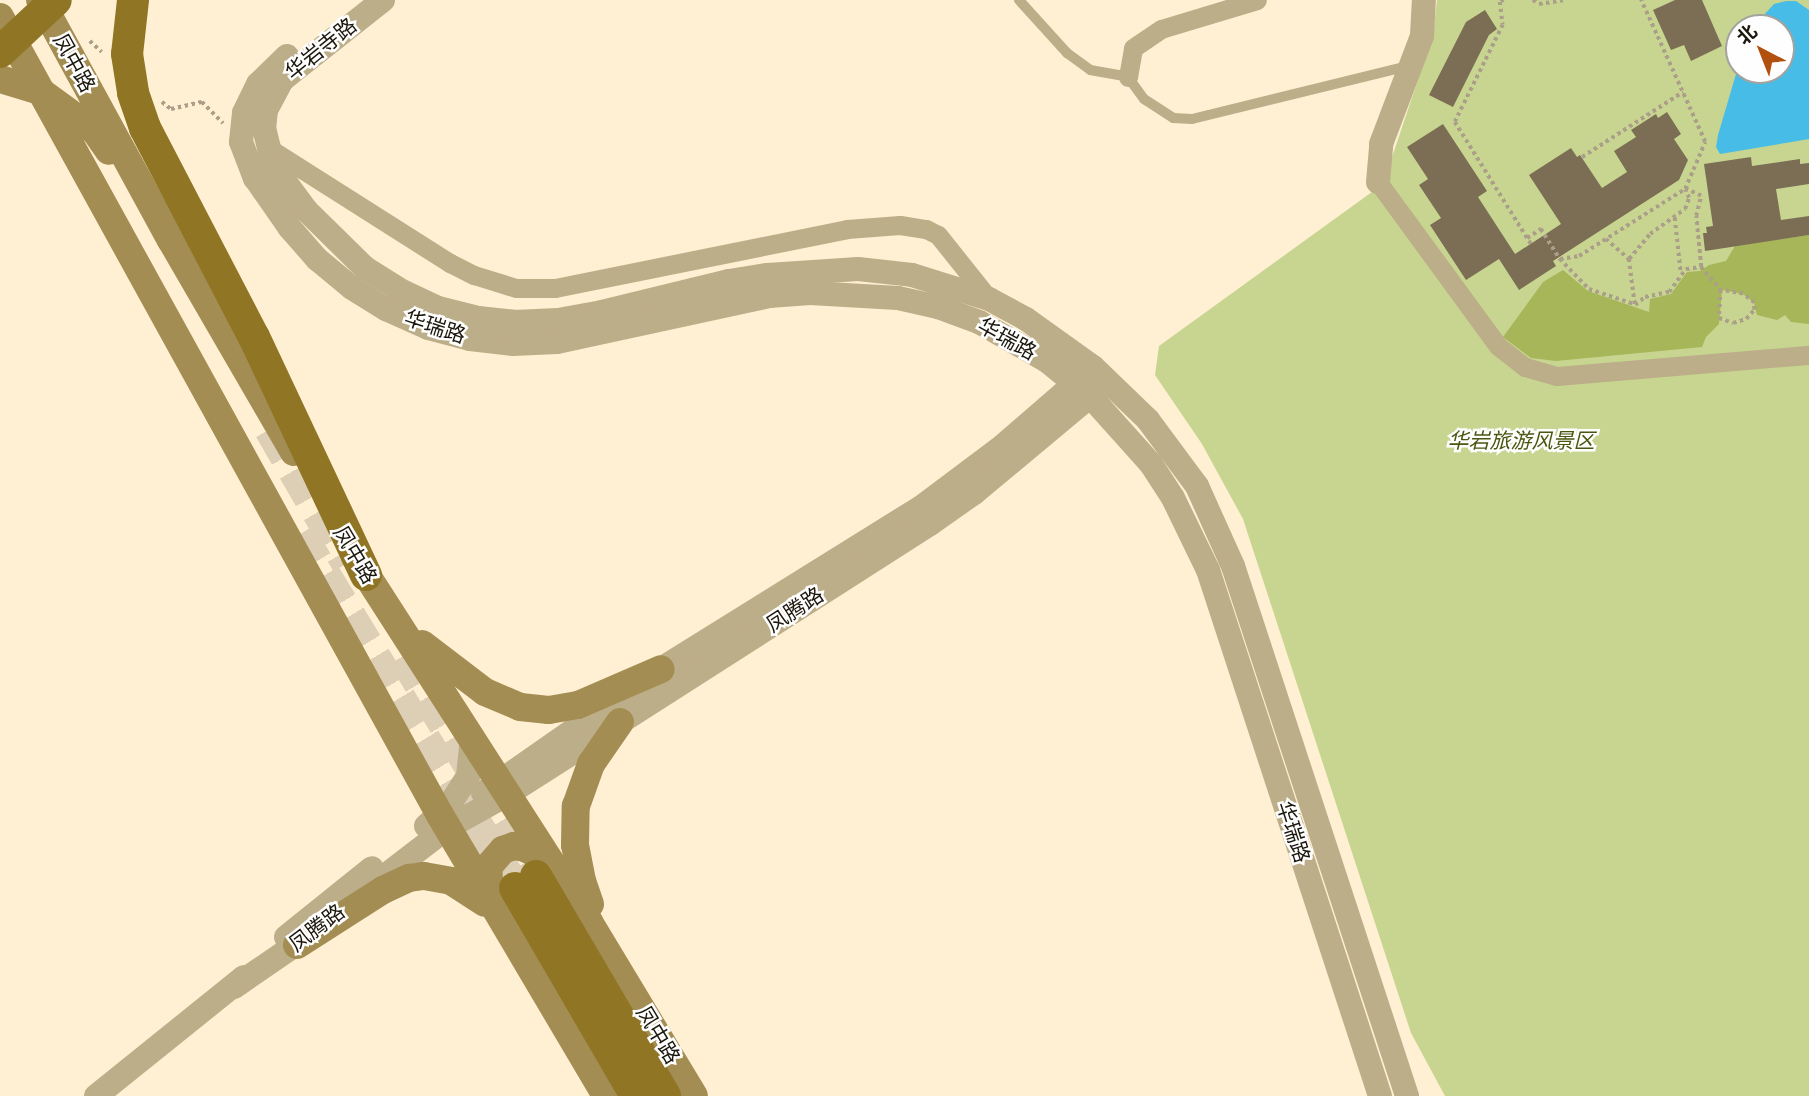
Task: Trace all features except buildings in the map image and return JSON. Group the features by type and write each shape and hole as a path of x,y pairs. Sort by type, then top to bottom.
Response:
{"main road":[{"name":"凤中路","path":"40,0 171,240 366,575 589,922 694,1096"},
{"path":"0,52 56,0"},
{"path":"133,0 127,54 137,104 145,128 254,337 366,575"},
{"name":"凤中路","path":"0,17 451,820 464,858 515,892 606,1096"},
{"path":"0,79 40,91 95,131 171,240"},
{"path":"399,625 454,671 485,692 520,707 550,710 578,705 661,669"},
{"path":"610,956 582,881 575,826 582,784 590,764 620,722"},
{"path":"589,922 537,854 514,846 503,850 488,867 487,887 515,892 665,1096"},
{"path":"297,945 383,890 409,878 424,876 451,881 469,890 515,892"},
{"path":"515,892 636,1096"}],"street":[{"name":"华岩寺路","path":"241,142 244,113 258,84 284,58 359,0"},
{"name":"华岩寺路","path":"267,147 264,128 266,110 282,80 383,0"},
{"path":"1128,77 1133,48 1161,29 1257,0"},
{"path":"1424,0 1422,37 1381,144 1378,182 1498,346 1525,368 1557,376 1809,355"},
{"name":"华瑞路","path":"241,142 264,195 317,259 352,288 386,309 428,328 470,339 503,343 558,341 769,296 856,294 898,298 937,307 979,322 1092,382 1173,498 1208,570 1380,1096"},
{"name":"华瑞路","path":"267,147 283,182 306,210 365,268 398,289 438,307 478,318 514,322 558,320 729,281 811,270 858,269 912,275 989,299 1026,319 1092,382 1174,452 1215,523 1233,566 1407,1096"},
{"path":"267,147 474,275 516,288 555,288 847,229 901,225 926,229 938,235 989,299"},
{"name":"凤腾路","path":"503,787 661,669 920,508 1092,382"},
{"name":"凤腾路","path":"234,987 297,945 481,795 503,787 620,722 930,524 974,493 1092,382"},
{"path":"96,1096 234,987 291,932 451,820 468,776 472,739"}],"lane":[{"path":"1019,0 1067,53 1090,70 1128,77 1160,112 1174,118 1192,119 1411,65"}],"path":[{"path":"1533,0 1539,4 1565,0"},
{"path":"1560,259 1579,256 1685,189 1705,142 1641,0"},
{"path":"1501,1 1503,25 1455,122 1531,244"},
{"path":"1581,157 1683,92"},
{"path":"1629,259 1650,234 1685,209 1689,198 1685,189"},
{"path":"1685,189 1701,196 1696,216 1701,267 1721,290 1743,294 1754,303 1754,310 1746,319 1734,323 1719,318 1721,290"},
{"path":"1675,218 1681,274"},
{"path":"1527,238 1541,229 1560,259 1589,289 1635,305"},
{"path":"1605,239 1629,259 1635,305"},
{"path":"1635,305 1646,297 1669,292 1686,269 1701,267"}],"green space":[{"name":"华岩旅游风景区","path":"1437,0 1809,0 1809,1096 1445,1096 1411,1033 1243,519 1202,444 1155,375 1159,346 1383,184 1433,35"},
{"path":"1809,235 1809,324 1791,322 1785,315 1777,320 1757,315 1754,303 1743,294 1722,290 1719,324 1706,337 1702,347 1556,361 1531,358 1503,337 1543,282 1563,270 1588,291 1649,312 1650,299 1671,294 1687,272 1700,271 1709,265 1726,261 1735,246"}],"water":[{"path":"1796,1 1809,10 1809,139 1720,154 1716,147 1718,135 1733,84 1795,84 1795,14 1765,14 1774,4"}],"tunnel":[{"path":"270,429 347,563"},
{"path":"300,534 515,888"},
{"path":"403,656 532,869"}]}
